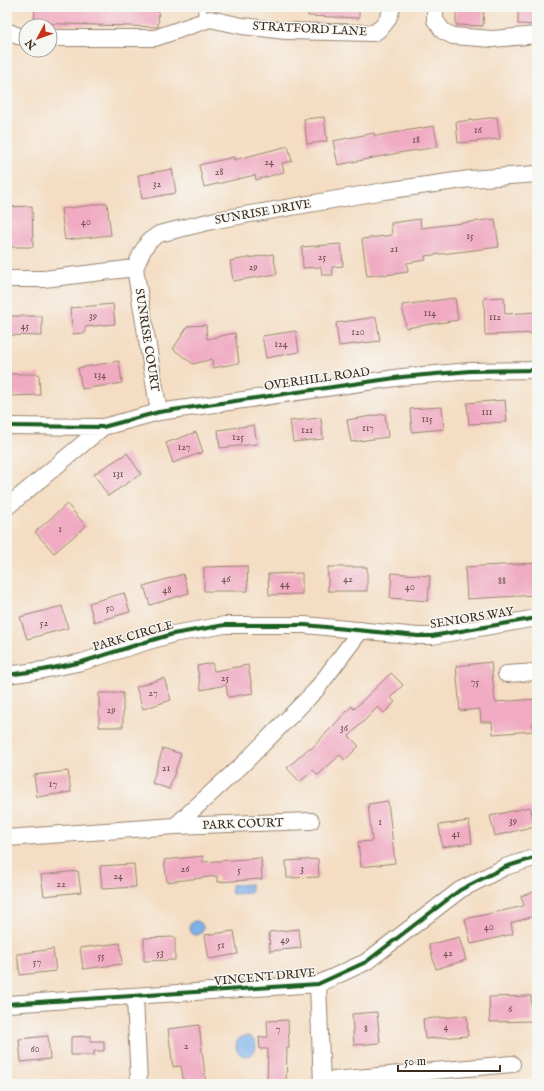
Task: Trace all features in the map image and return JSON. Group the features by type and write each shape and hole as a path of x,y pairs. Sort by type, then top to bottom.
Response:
{"street":[{"name":"STRATFORD LANE","path":"58,38 155,38 202,14 210,19 242,26 286,31 374,33 387,21 392,7"},
{"path":"435,7 435,20 443,31 453,36 493,39 537,35"},
{"path":"7,31 18,36"},
{"name":"SUNRISE DRIVE","path":"135,268 149,241 160,234 216,220 384,191 470,179 537,174"},
{"path":"7,279 44,279 135,268"},
{"name":"SUNRISE COURT","path":"135,268 159,412"},
{"name":"OVERHILL ROAD","path":"103,427 159,412 402,377 470,371 537,370"},
{"path":"7,426 103,427"},
{"path":"7,508 103,427"},
{"name":"SENIORS WAY","path":"361,630 432,636 537,618"},
{"name":"PARK CIRCLE","path":"7,675 43,670 82,662 155,639 225,625 305,625 361,630"},
{"path":"7,838 175,826 243,764 316,690 361,630"},
{"path":"506,674 537,672"},
{"name":"PARK COURT","path":"175,826 311,821"},
{"name":"VINCENT DRIVE","path":"7,1004 135,997 318,984 366,962 460,890 505,867 537,857"},
{"path":"318,984 322,1083 512,1064"},
{"path":"135,997 139,1084"}],"water":[{"path":"251,884 251,893 232,894 231,885"},
{"path":"193,921 199,921 203,925 203,931 199,935 193,935 189,931 189,925"},
{"path":"246,1036 253,1039 256,1046 253,1053 246,1056 239,1053 236,1046 239,1039"}],"building":[{"path":"35,7 159,7 158,27 58,24 58,18 34,18"},
{"path":"308,7 359,7 359,18 308,16"},
{"path":"456,7 484,7 483,26 456,25"},
{"path":"518,7 537,7 537,25 518,24"},
{"path":"324,117 327,141 307,144 304,119"},
{"path":"497,117 500,139 458,143 456,122"},
{"path":"434,126 438,147 338,165 333,141 374,133 375,136"},
{"path":"288,146 292,161 282,163 284,172 256,180 255,175 204,187 199,165 234,157 234,160"},
{"path":"172,169 176,193 142,199 138,175"},
{"path":"107,203 111,235 65,240 61,209"},
{"path":"32,206 33,247 7,247 7,207"},
{"path":"420,219 421,228 495,219 499,247 425,256 426,260 407,263 408,272 367,276 362,239 392,235 391,223"},
{"path":"341,244 343,266 332,267 333,275 322,275 321,267 303,268 302,247"},
{"path":"273,254 277,274 233,281 230,261"},
{"path":"504,297 505,314 537,312 537,333 485,335 484,298"},
{"path":"455,298 458,320 406,328 402,305"},
{"path":"113,304 115,324 85,327 85,333 73,334 70,308"},
{"path":"7,316 42,316 42,336 7,335"},
{"path":"376,317 380,341 339,346 336,323"},
{"path":"206,325 207,339 235,333 239,363 213,368 212,359 193,364 173,349 188,326"},
{"path":"296,331 299,352 266,358 262,336"},
{"path":"119,361 122,383 82,389 78,368"},
{"path":"7,374 39,374 40,395 7,396"},
{"path":"505,400 507,422 469,424 467,403"},
{"path":"442,407 444,429 412,432 410,409"},
{"path":"385,414 388,437 351,442 347,420"},
{"path":"321,418 323,439 293,442 290,421"},
{"path":"254,425 257,444 220,448 218,430"},
{"path":"196,432 203,452 173,463 166,443"},
{"path":"127,453 141,474 108,496 94,474"},
{"path":"67,504 86,526 54,553 35,532"},
{"path":"537,563 537,595 467,599 465,567"},
{"path":"247,566 248,591 204,591 204,567"},
{"path":"328,567 367,567 367,591 328,591"},
{"path":"302,573 302,594 269,595 268,574"},
{"path":"392,573 430,576 428,601 390,598"},
{"path":"183,574 189,593 150,605 144,586"},
{"path":"124,593 130,612 94,622 89,603"},
{"path":"62,606 68,628 27,639 20,617"},
{"path":"491,662 495,702 537,699 537,724 532,724 533,731 493,734 492,722 481,722 480,709 460,711 456,666"},
{"path":"212,663 214,671 248,665 253,693 228,697 226,685 201,690 197,666"},
{"path":"391,673 403,685 390,698 395,702 384,713 378,707 349,736 359,746 345,760 340,755 318,775 313,770 300,782 287,768 309,748 311,749 352,706 354,709"},
{"path":"164,678 171,700 143,709 136,687"},
{"path":"99,693 123,693 123,727 99,727"},
{"path":"163,748 181,754 169,789 152,783"},
{"path":"68,771 71,792 37,797 34,775"},
{"path":"388,801 395,863 361,867 358,842 372,841 368,804"},
{"path":"530,807 535,826 495,836 490,816"},
{"path":"469,821 472,843 442,847 439,825"},
{"path":"203,856 203,862 261,858 262,879 218,882 217,876 167,882 164,860"},
{"path":"318,859 319,877 287,878 286,861"},
{"path":"134,864 136,887 102,889 100,866"},
{"path":"78,871 81,892 44,896 41,875"},
{"path":"537,891 537,915 511,923 513,934 471,944 465,919 524,906 521,896"},
{"path":"299,929 301,948 270,951 269,932"},
{"path":"234,931 238,954 209,959 205,935"},
{"path":"175,937 175,960 144,961 144,938"},
{"path":"459,937 466,960 436,969 429,945"},
{"path":"120,943 122,964 83,969 80,948"},
{"path":"53,949 56,971 20,975 17,954"},
{"path":"531,996 532,1021 490,1022 489,997"},
{"path":"377,1012 380,1043 354,1045 352,1014"},
{"path":"467,1016 468,1036 425,1039 423,1019"},
{"path":"288,1020 289,1048 287,1048 286,1084 267,1084 268,1049 260,1049 259,1037 268,1037 267,1021"},
{"path":"199,1025 206,1084 184,1084 181,1066 173,1067 168,1029"},
{"path":"48,1036 50,1059 21,1062 19,1039"},
{"path":"90,1036 90,1041 104,1041 104,1051 94,1051 94,1055 71,1055 71,1037"}],"cycle path":[{"path":"7,426 103,427 159,412 402,377 470,371 537,370"},
{"path":"7,675 43,670 82,662 173,634 225,625 305,625 418,636 432,636 537,618"},
{"path":"7,1004 318,984 366,962 460,890 505,867 537,857"}]}
